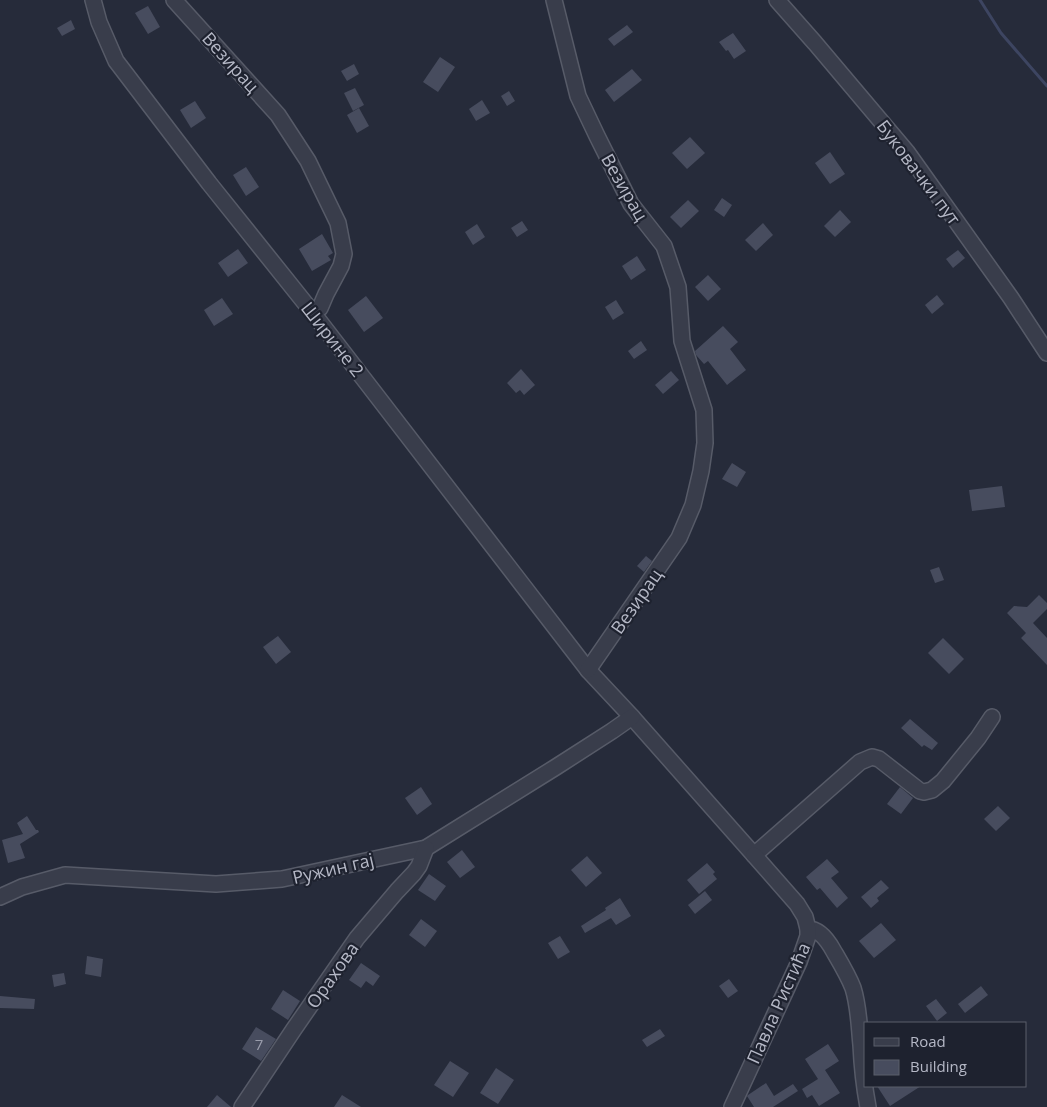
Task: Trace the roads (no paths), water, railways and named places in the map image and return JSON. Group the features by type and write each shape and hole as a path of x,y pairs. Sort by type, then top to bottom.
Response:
{"street":[{"name":"Ширине 2","path":"93,0 99,22 116,61 588,670"},
{"name":"Везирац","path":"174,0 278,115 308,161 338,223 344,254 341,266 320,308 313,313"},
{"name":"Везирац","path":"554,0 578,96 631,204 664,246 678,287 682,341 704,410 705,443 701,471 693,505 679,538 588,670"},
{"name":"Буковачки пут","path":"778,0 907,152 1011,298 1047,353"},
{"path":"588,670 754,855 860,762 872,757 879,759 920,791 932,790 943,781 978,738 992,717"},
{"name":"Ружин гај","path":"0,897 22,887 65,875 216,884 282,879 426,848 632,717"},
{"name":"Орахова","path":"242,1107 357,938 419,866 426,848"},
{"name":"Павла Ристића","path":"732,1107 799,962 805,947 808,930 805,917 796,904 754,855"},
{"path":"808,930 819,932 829,942 853,988 858,1008 864,1056"},
{"path":"868,1088 868,1107"}],"waterway":[{"path":"980,0 1001,33 1047,86"}]}
